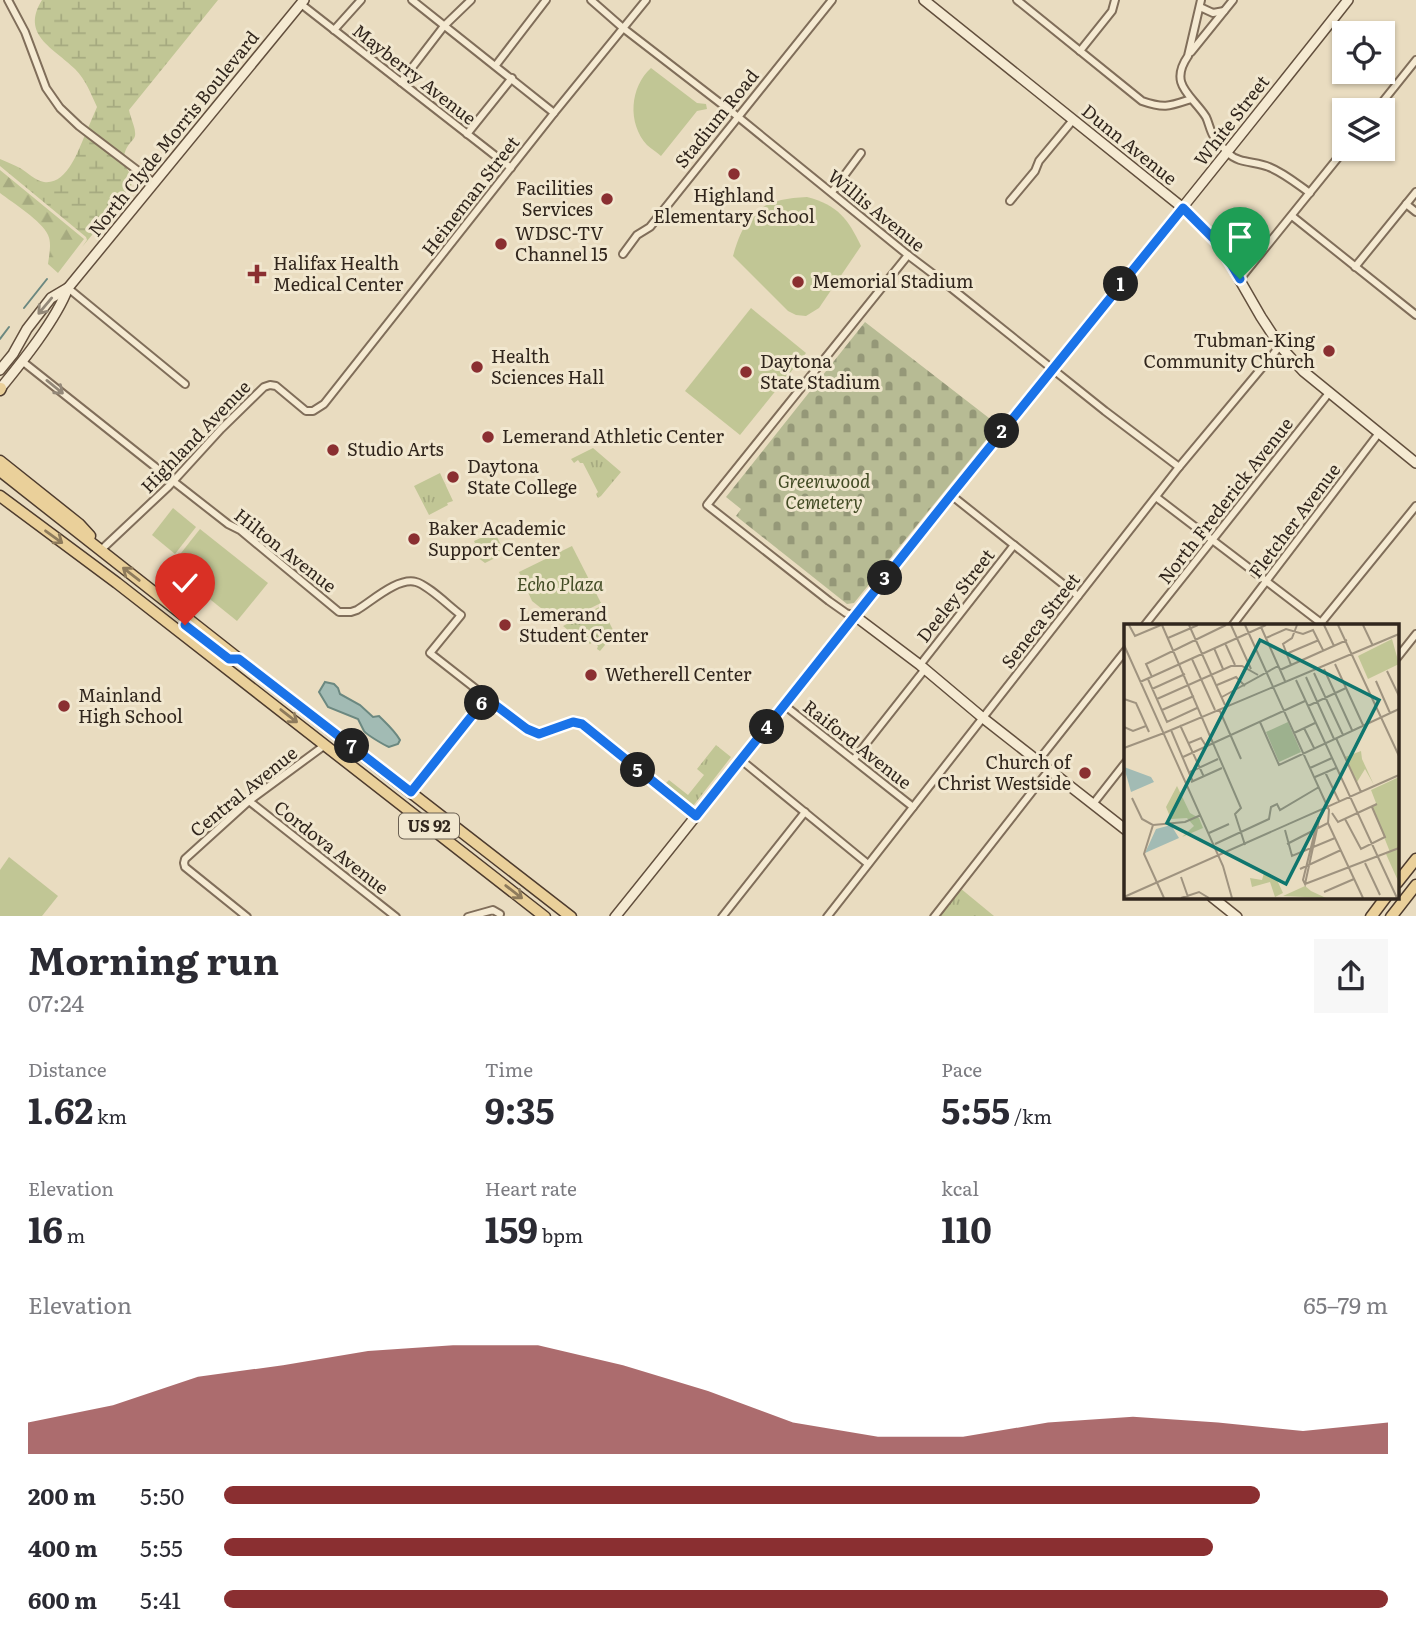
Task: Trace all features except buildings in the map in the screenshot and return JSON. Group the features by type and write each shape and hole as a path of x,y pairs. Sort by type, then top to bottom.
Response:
{"main road":[{"path":"0,461 79,524 101,550"},
{"name":"US 92","path":"0,471 571,916"},
{"name":"US 92","path":"0,496 545,916"},
{"path":"172,626 185,625 229,659 239,659"},
{"path":"325,745 339,747 395,790 411,792"},
{"path":"422,820 435,820 486,859 504,865"},
{"path":"1398,882 1415,861"},
{"path":"1391,916 1416,885"},
{"path":"1371,916 1384,899"}],"street":[{"path":"8,0 46,88 60,108 79,126 154,183"},
{"path":"334,30 361,0"},
{"path":"412,0 554,113"},
{"path":"401,82 444,26 471,0"},
{"path":"496,65 547,0"},
{"name":"Willis Avenue","path":"592,0 623,28 737,116 908,255 1179,467"},
{"name":"Heineman Street","path":"318,409 646,0"},
{"name":"Stadium Road","path":"623,254 637,235 650,227 832,0"},
{"name":"Dunn Avenue","path":"924,0 1183,208 1219,244 1280,346 1303,371 1416,463"},
{"path":"1017,0 1142,101 1168,107 1191,99"},
{"path":"1080,51 1112,11 1115,0"},
{"path":"1233,0 1183,64 1182,86 1207,119 1215,139 1228,153 1239,160 1277,171 1310,193"},
{"name":"White Street","path":"615,916 1348,0"},
{"name":"North Clyde Morris Boulevard","path":"0,389 62,303 68,288 302,2"},
{"name":"Mayberry Avenue","path":"302,2 511,168"},
{"path":"1188,56 1200,4 1213,13 1224,11"},
{"path":"1386,98 1416,60"},
{"path":"467,134 512,78"},
{"path":"1010,201 1073,120"},
{"path":"832,192 862,152"},
{"path":"1240,279 1335,161"},
{"path":"1355,267 1416,191"},
{"path":"1406,204 1416,212"},
{"path":"1292,216 1416,315"},
{"path":"908,255 707,505 829,601 855,616 922,667 1124,829"},
{"path":"68,288 185,384"},
{"name":"North Clyde Morris Boulevard","path":"0,370 51,298 68,288"},
{"name":"Seneca Street","path":"827,916 1179,467 1280,346"},
{"path":"22,361 173,481"},
{"name":"Highland Avenue","path":"101,550 173,481 264,387 276,386 306,411 318,409"},
{"name":"North Frederick Avenue","path":"1146,624 1329,393"},
{"name":"Fletcher Avenue","path":"1234,624 1379,433"},
{"name":"Hilton Avenue","path":"173,481 228,524 240,530 340,612 357,610 399,583 416,582 425,586 461,615 430,653 527,729 539,734 573,722 582,724 696,816"},
{"path":"951,495 1078,596"},
{"path":"1156,497 1321,624"},
{"path":"1323,624 1416,506"},
{"name":"Deeley Street","path":"854,760 1014,545"},
{"path":"1398,657 1416,634"},
{"path":"1038,761 1124,651"},
{"path":"411,792 486,698"},
{"name":"Raiford Avenue","path":"784,705 913,807"},
{"name":"Central Avenue","path":"247,916 185,867 184,863 249,802 325,745"},
{"path":"741,760 868,864"},
{"path":"1093,804 1124,763"},
{"path":"934,916 1049,770"},
{"name":"Cordova Avenue","path":"249,802 396,916"},
{"path":"722,916 805,812"},
{"path":"1215,899 1237,916"},
{"path":"468,916 497,911 499,916"}],"green space":[{"path":"42,0 218,0 129,110 135,135 124,158 126,167 135,180 82,247 86,237 0,166 0,159 38,180 52,181 65,173 85,135 114,155 118,150 88,128 97,107 88,87 75,69 42,40 37,32 36,12"},
{"path":"651,68 697,103 706,104 707,109 697,111 661,156 647,145 636,126 634,116 635,95"},
{"path":"0,170 84,239 58,273 48,264 50,242 45,230 34,218 0,193"},
{"name":"Memorial Stadium","path":"807,197 827,204 841,214 861,246 819,308 806,316 788,311 733,256 743,228 758,211 778,201"},
{"name":"Daytona State Stadium","path":"751,308 806,353 740,435 685,391"},
{"name":"Greenwood Cemetery","path":"865,322 998,425 854,603 847,604 736,516 741,509 726,497"},
{"path":"593,448 621,472 598,498 598,492 583,463 578,460 574,463 571,459"},
{"path":"440,473 453,501 429,515 414,486"},
{"path":"173,508 196,527 175,554 152,535"},
{"path":"200,529 268,583 237,621 170,567"},
{"path":"489,534 497,537 505,553 485,563 477,557 472,546 474,541"},
{"name":"Echo Plaza","path":"572,546 601,603 560,623 532,601 519,572"},
{"path":"601,606 615,634 604,640 605,645 600,651 593,642 590,644 563,626"},
{"path":"716,745 731,757 693,806 664,785 669,780 688,795 704,775 697,769"},
{"path":"9,857 58,896 42,916 0,916 0,870"},
{"path":"960,888 994,916 939,916"}],"water":[{"path":"325,682 334,684 340,694 360,705 373,717 379,716 398,737 398,744 389,747 383,744 364,731 358,719 328,707 319,692"}],"waterway":[{"path":"24,308 47,279"},
{"path":"0,339 9,327"}],"place":[{"name":"Highland Elementary School","path":"734,174"},
{"name":"Facilities Services","path":"607,199"},
{"name":"WDSC-TV Channel 15","path":"501,244"},
{"name":"Halifax Health Medical Center","path":"257,274"},
{"name":"Memorial Stadium","path":"798,282"},
{"name":"Tubman-King Community Church","path":"1329,351"},
{"name":"Health Sciences Hall","path":"477,367"},
{"name":"Daytona State Stadium","path":"746,372"},
{"name":"Lemerand Athletic Center","path":"488,437"},
{"name":"Studio Arts","path":"333,450"},
{"name":"Daytona State College","path":"453,477"},
{"name":"Baker Academic Support Center","path":"414,539"},
{"name":"Lemerand Student Center","path":"505,625"},
{"name":"Wetherell Center","path":"591,675"},
{"name":"Mainland High School","path":"64,706"},
{"name":"Church of Christ Westside","path":"1085,773"}],"route":[{"path":"185,625 229,659 239,659 411,792 486,698 517,723 539,734 573,722 582,724 696,816 1052,368 1183,208 1219,244 1240,279"}]}
